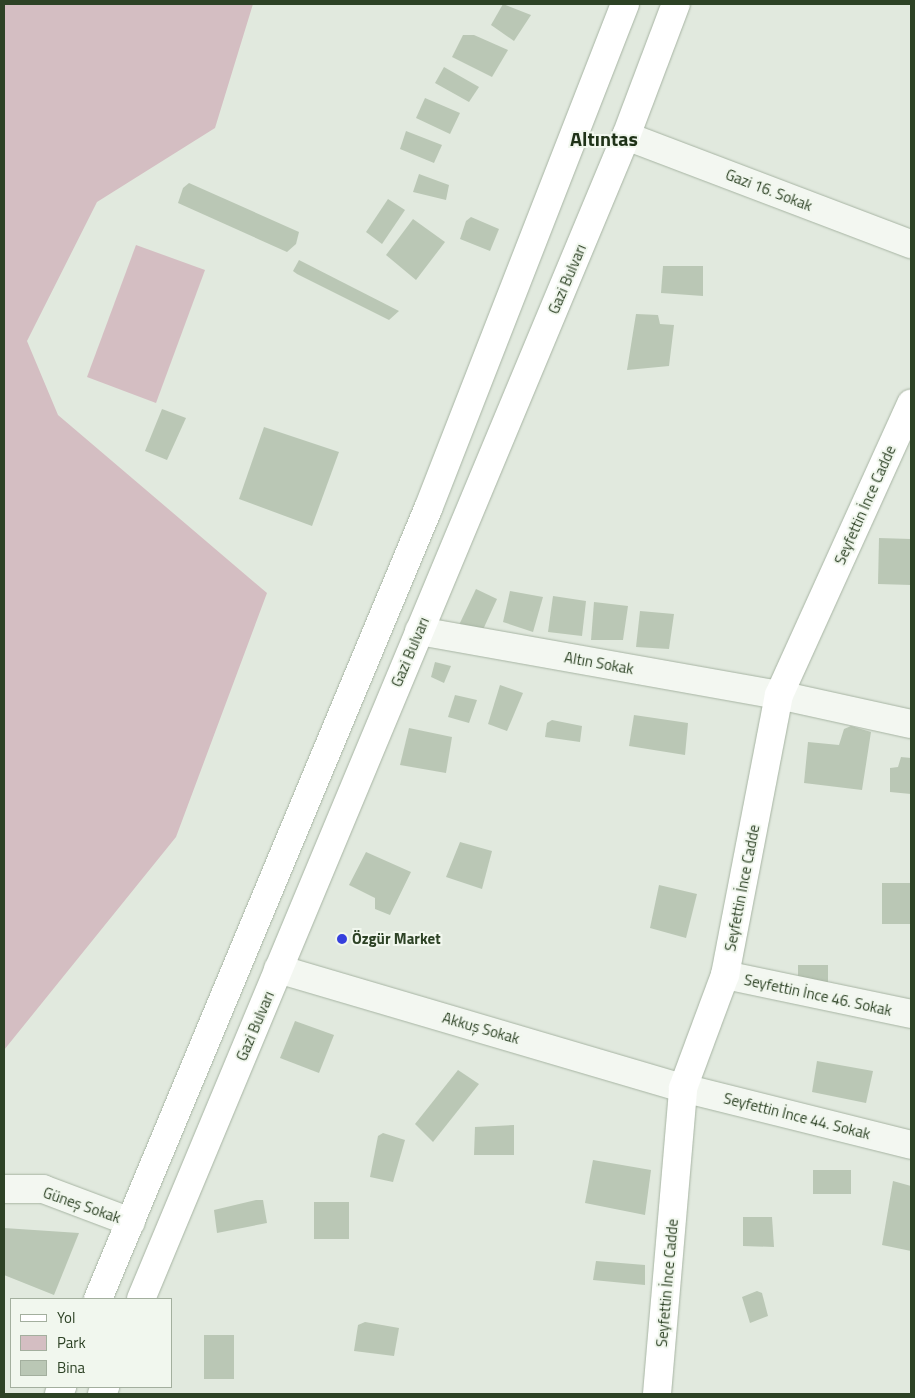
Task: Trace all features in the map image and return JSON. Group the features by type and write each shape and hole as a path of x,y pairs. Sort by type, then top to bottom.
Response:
{"main road":[{"path":"98,1298 428,509 625,4"},
{"name":"Gazi Bulvarı","path":"141,1298 626,136 676,4"},
{"name":"Seyfettin İnce Cadde","path":"657,1394 684,1088 725,975 779,695 911,404"}],"street":[{"name":"Gazi 16. Sokak","path":"626,136 911,244"},
{"name":"Altın Sokak","path":"418,631 779,695 911,724"},
{"name":"Akkuş Sokak","path":"278,968 684,1088"},
{"name":"Seyfettin İnce 46. Sokak","path":"725,975 911,1014"},
{"name":"Seyfettin İnce 44. Sokak","path":"684,1088 911,1145"},
{"name":"Güneş Sokak","path":"4,1189 43,1189 130,1222"}],"green space":[{"path":"4,4 253,4 215,128 97,202 27,341 58,415 267,593 176,837 4,1050"},
{"path":"136,245 205,270 156,403 87,377"}],"building":[{"path":"503,4 531,15 514,41 491,25"},
{"path":"463,35 474,35 508,50 492,77 452,57"},
{"path":"444,67 479,87 469,102 435,83"},
{"path":"425,98 460,113 450,134 416,118"},
{"path":"406,131 442,145 434,163 400,149"},
{"path":"419,174 449,185 446,200 413,192"},
{"path":"189,183 299,232 296,244 287,252 178,203 183,188"},
{"path":"388,199 405,210 382,244 366,232"},
{"path":"471,217 499,229 490,251 460,239 466,221"},
{"path":"413,219 445,242 416,280 386,255"},
{"path":"299,260 399,311 389,320 297,274 293,271"},
{"path":"663,266 703,266 703,296 661,293"},
{"path":"636,314 658,315 660,324 674,325 669,366 627,370"},
{"path":"162,409 186,418 167,460 145,451"},
{"path":"264,427 339,452 312,526 239,499"},
{"path":"879,538 911,539 911,585 878,584"},
{"path":"476,589 497,599 481,634 459,625"},
{"path":"510,591 543,597 533,632 503,622"},
{"path":"553,596 586,601 582,636 548,632"},
{"path":"594,602 628,606 623,640 591,640"},
{"path":"640,611 674,614 669,649 636,647"},
{"path":"435,662 451,666 444,683 431,677"},
{"path":"500,685 523,693 507,731 488,724"},
{"path":"455,695 477,700 469,723 448,717"},
{"path":"634,715 688,723 685,755 629,746"},
{"path":"552,720 582,726 580,742 545,737 547,723"},
{"path":"851,726 871,732 862,790 804,783 808,742 839,745 844,729"},
{"path":"409,728 452,737 446,773 400,765"},
{"path":"901,757 911,758 911,794 890,792 890,768 898,767"},
{"path":"460,842 492,851 482,889 446,877"},
{"path":"366,852 411,872 390,915 375,909 375,898 349,885"},
{"path":"882,883 911,883 911,924 882,924"},
{"path":"659,885 697,894 686,938 650,928"},
{"path":"798,965 828,965 828,986 798,986"},
{"path":"295,1021 334,1035 319,1073 280,1058"},
{"path":"817,1061 873,1071 866,1103 812,1092"},
{"path":"458,1070 479,1084 433,1142 415,1124"},
{"path":"514,1125 514,1155 474,1155 475,1127"},
{"path":"383,1133 405,1140 393,1182 370,1177 378,1136"},
{"path":"593,1160 651,1170 645,1215 585,1203"},
{"path":"813,1170 851,1170 851,1194 813,1194"},
{"path":"893,1181 911,1186 911,1251 882,1245"},
{"path":"263,1200 267,1223 217,1233 214,1210"},
{"path":"314,1202 349,1202 349,1239 314,1239"},
{"path":"743,1217 772,1217 774,1247 743,1246"},
{"path":"4,1228 79,1233 54,1295 4,1275"},
{"path":"596,1261 645,1265 645,1285 593,1280"},
{"path":"757,1291 762,1293 768,1316 750,1323 742,1297"},
{"path":"365,1322 399,1328 394,1356 354,1351 358,1325"},
{"path":"204,1335 234,1335 234,1379 204,1379"}],"place":[{"name":"Özgür Market","path":"342,939"}],"district":[{"name":"Altıntas","path":"604,138"}]}
